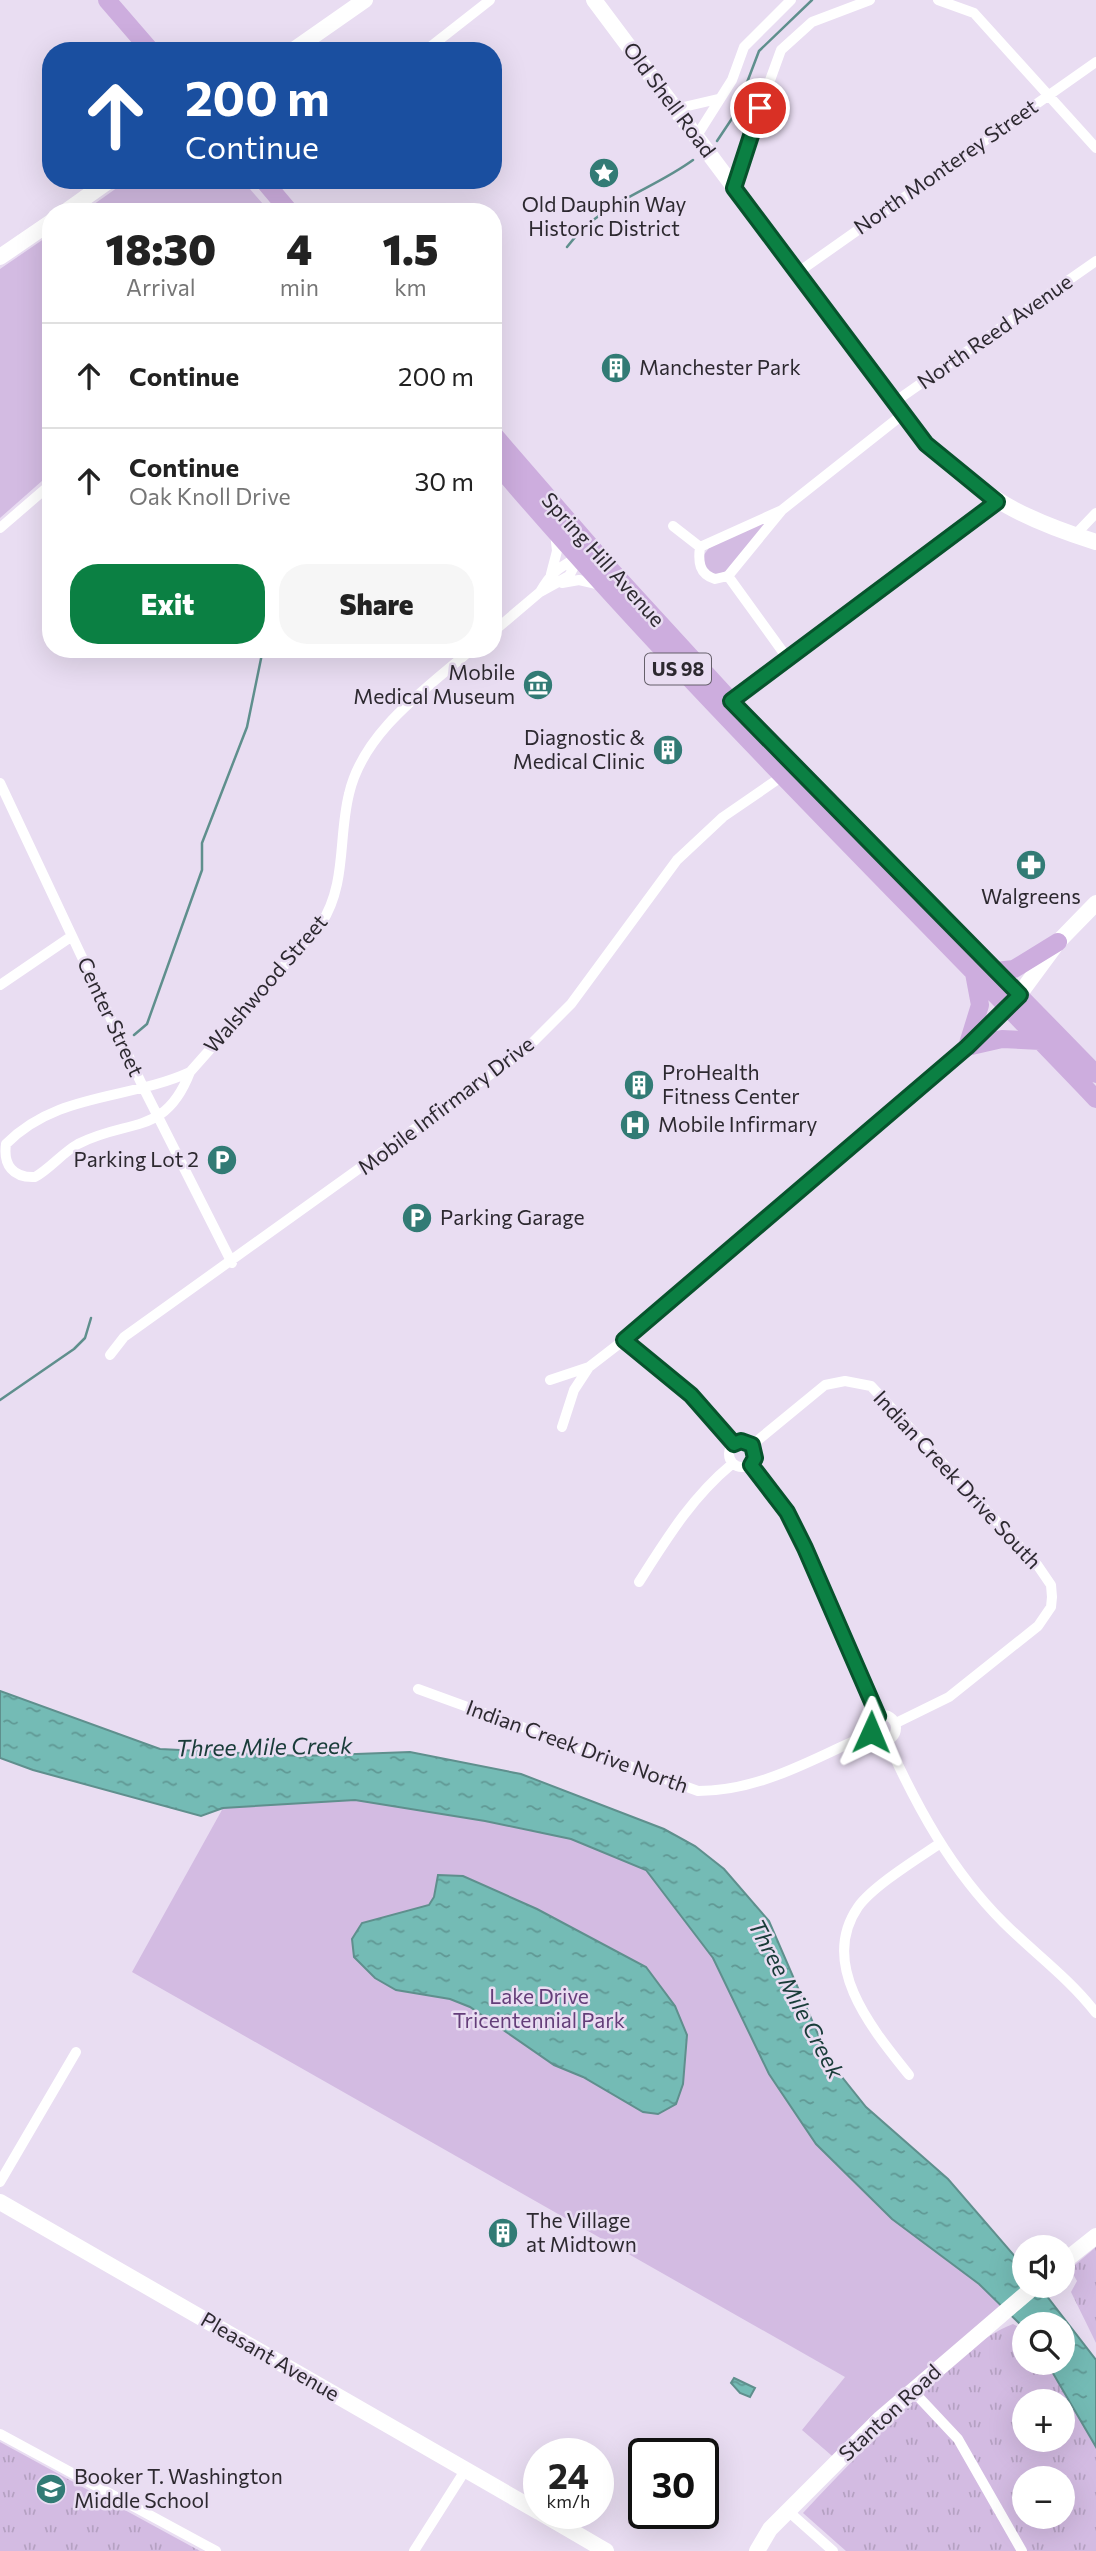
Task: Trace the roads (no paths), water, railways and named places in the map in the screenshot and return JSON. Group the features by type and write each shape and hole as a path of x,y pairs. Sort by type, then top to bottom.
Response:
{"main road":[{"path":"107,0 143,42"},
{"path":"270,189 282,203"},
{"name":"Spring Hill Avenue","path":"502,445 584,553 731,701 789,772 974,973 1015,1002 1096,1074"},
{"name":"Spring Hill Avenue","path":"502,470 555,533 584,553 601,585 789,772 996,971 1041,1041 1096,1099"},
{"path":"996,971 1014,969 1058,942"},
{"path":"967,1047 980,1006 974,973"},
{"path":"967,1047 1002,1039 1041,1041"}],"street":[{"path":"305,42 365,0"},
{"path":"436,42 490,0"},
{"name":"Old Shell Road","path":"594,0 898,409 934,452 997,502 1028,519 1096,542"},
{"path":"696,137 732,80 744,47 791,0"},
{"path":"734,188 741,160 781,50 812,22 870,0"},
{"path":"939,0 974,12"},
{"path":"962,0 1096,148"},
{"name":"North Monterey Street","path":"797,273 1096,62"},
{"path":"675,109 718,99"},
{"path":"719,168 741,160"},
{"path":"78,203 97,189"},
{"path":"0,257 42,228"},
{"name":"North Reed Avenue","path":"782,510 898,409 1096,261"},
{"path":"0,528 42,492"},
{"path":"731,701 997,502"},
{"path":"700,547 782,510"},
{"path":"700,547 698,559 702,570 715,579 728,576 782,510"},
{"path":"1075,535 1096,513"},
{"path":"673,526 700,547"},
{"path":"540,592 551,574 557,551 555,533"},
{"path":"551,574 565,562 584,553"},
{"path":"559,584 574,570 584,553"},
{"path":"728,576 788,659"},
{"path":"502,624 540,592 559,584 579,580 601,585"},
{"name":"Walshwood Street","path":"190,1072 144,1089 118,1091 74,1102 34,1123 6,1144 5,1153 9,1167 16,1174 35,1177 77,1145 158,1118 178,1096 190,1072 321,924 331,908 339,884 348,797 358,763 391,723 462,658"},
{"name":"Mobile Infirmary Drive","path":"110,1355 124,1337 232,1263 526,1049 571,1004 677,860 723,817 789,772"},
{"name":"Center Street","path":"0,783 158,1118 232,1263"},
{"path":"551,1380 589,1367 624,1340 967,1047 1015,1002 1058,942 1096,903"},
{"path":"0,985 72,936"},
{"path":"624,1340 691,1395 734,1444"},
{"path":"562,1427 574,1390 589,1367"},
{"name":"Indian Creek Drive South","path":"752,1445 825,1385 845,1381 871,1386 1038,1566 1051,1586 1051,1607 1038,1626 949,1697 895,1723"},
{"path":"741,1441 752,1445 755,1458 751,1465 744,1468 732,1464 729,1451 734,1444 741,1441"},
{"path":"639,1582 680,1517 709,1483 732,1464"},
{"path":"751,1465 787,1512 878,1716"},
{"name":"Indian Creek Drive North","path":"418,1689 698,1791 738,1790 871,1732"},
{"path":"886,1715 895,1723 896,1732 887,1741 876,1739 871,1732 872,1721 878,1716 886,1715"},
{"path":"887,1741 939,1844 1002,1921 1067,1979 1096,2013"},
{"path":"909,2075 866,2019 842,1959 844,1936 859,1906 939,1844"},
{"path":"0,2182 76,2052"},
{"name":"Pleasant Avenue","path":"0,2202 523,2502"},
{"path":"1075,2253 1096,2236"},
{"name":"Stanton Road","path":"757,2551 770,2529 912,2390 1020,2298"},
{"path":"912,2390 958,2439 1021,2551"},
{"path":"0,2434 216,2551"},
{"path":"414,2551 466,2469"},
{"path":"788,2511 833,2551"},
{"name":"Pleasant Avenue","path":"569,2529 606,2551"}],"water":[{"name":"Three Mile Creek","path":"0,1691 160,1749 302,1756 410,1752 521,1774 664,1829 695,1846 724,1869 769,1921 830,2062 866,2107 948,2179 1012,2253 1012,2298 1048,2298 1059,2312 1012,2312 1012,2316 979,2284 892,2219 816,2144 769,2074 713,1958 646,1870 571,1839 485,1821 355,1800 223,1808 201,1816 33,1770 0,1758"},
{"path":"438,1875 463,1876 537,1909 646,1967 675,2006 687,2035 683,2084 676,2104 658,2114 643,2112 583,2077 554,2065 470,2007 450,1999 396,1990 375,1978 354,1957 352,1939 362,1923 429,1905 434,1897"},
{"path":"1075,2333 1096,2360 1096,2447 1075,2411 1075,2389 1062,2389 1054,2375 1075,2375"},
{"path":"734,2378 755,2388 750,2397 740,2393 731,2383"}],"waterway":[{"path":"717,141 735,114 759,51 812,0"},
{"path":"567,247 595,218 693,160"},
{"path":"134,1035 147,1024 202,870 202,843 247,727 261,658"},
{"path":"0,1400 74,1349 85,1338 91,1318"}],"place":[{"name":"Old Dauphin Way Historic District","path":"604,173"},
{"name":"Manchester Park","path":"616,368"},
{"name":"Mobile Medical Museum","path":"538,685"},
{"name":"Diagnostic & Medical Clinic","path":"668,750"},
{"name":"Walgreens","path":"1031,865"},
{"name":"ProHealth Fitness Center","path":"639,1085"},
{"name":"Mobile Infirmary","path":"635,1125"},
{"name":"Parking Lot 2","path":"222,1160"},
{"name":"Parking Garage","path":"417,1218"},
{"name":"The Village at Midtown","path":"503,2233"},
{"name":"Booker T. Washington Middle School","path":"51,2489"}],"park label":[{"name":"Lake Drive Tricentennial Park","path":"539,2009"}]}
